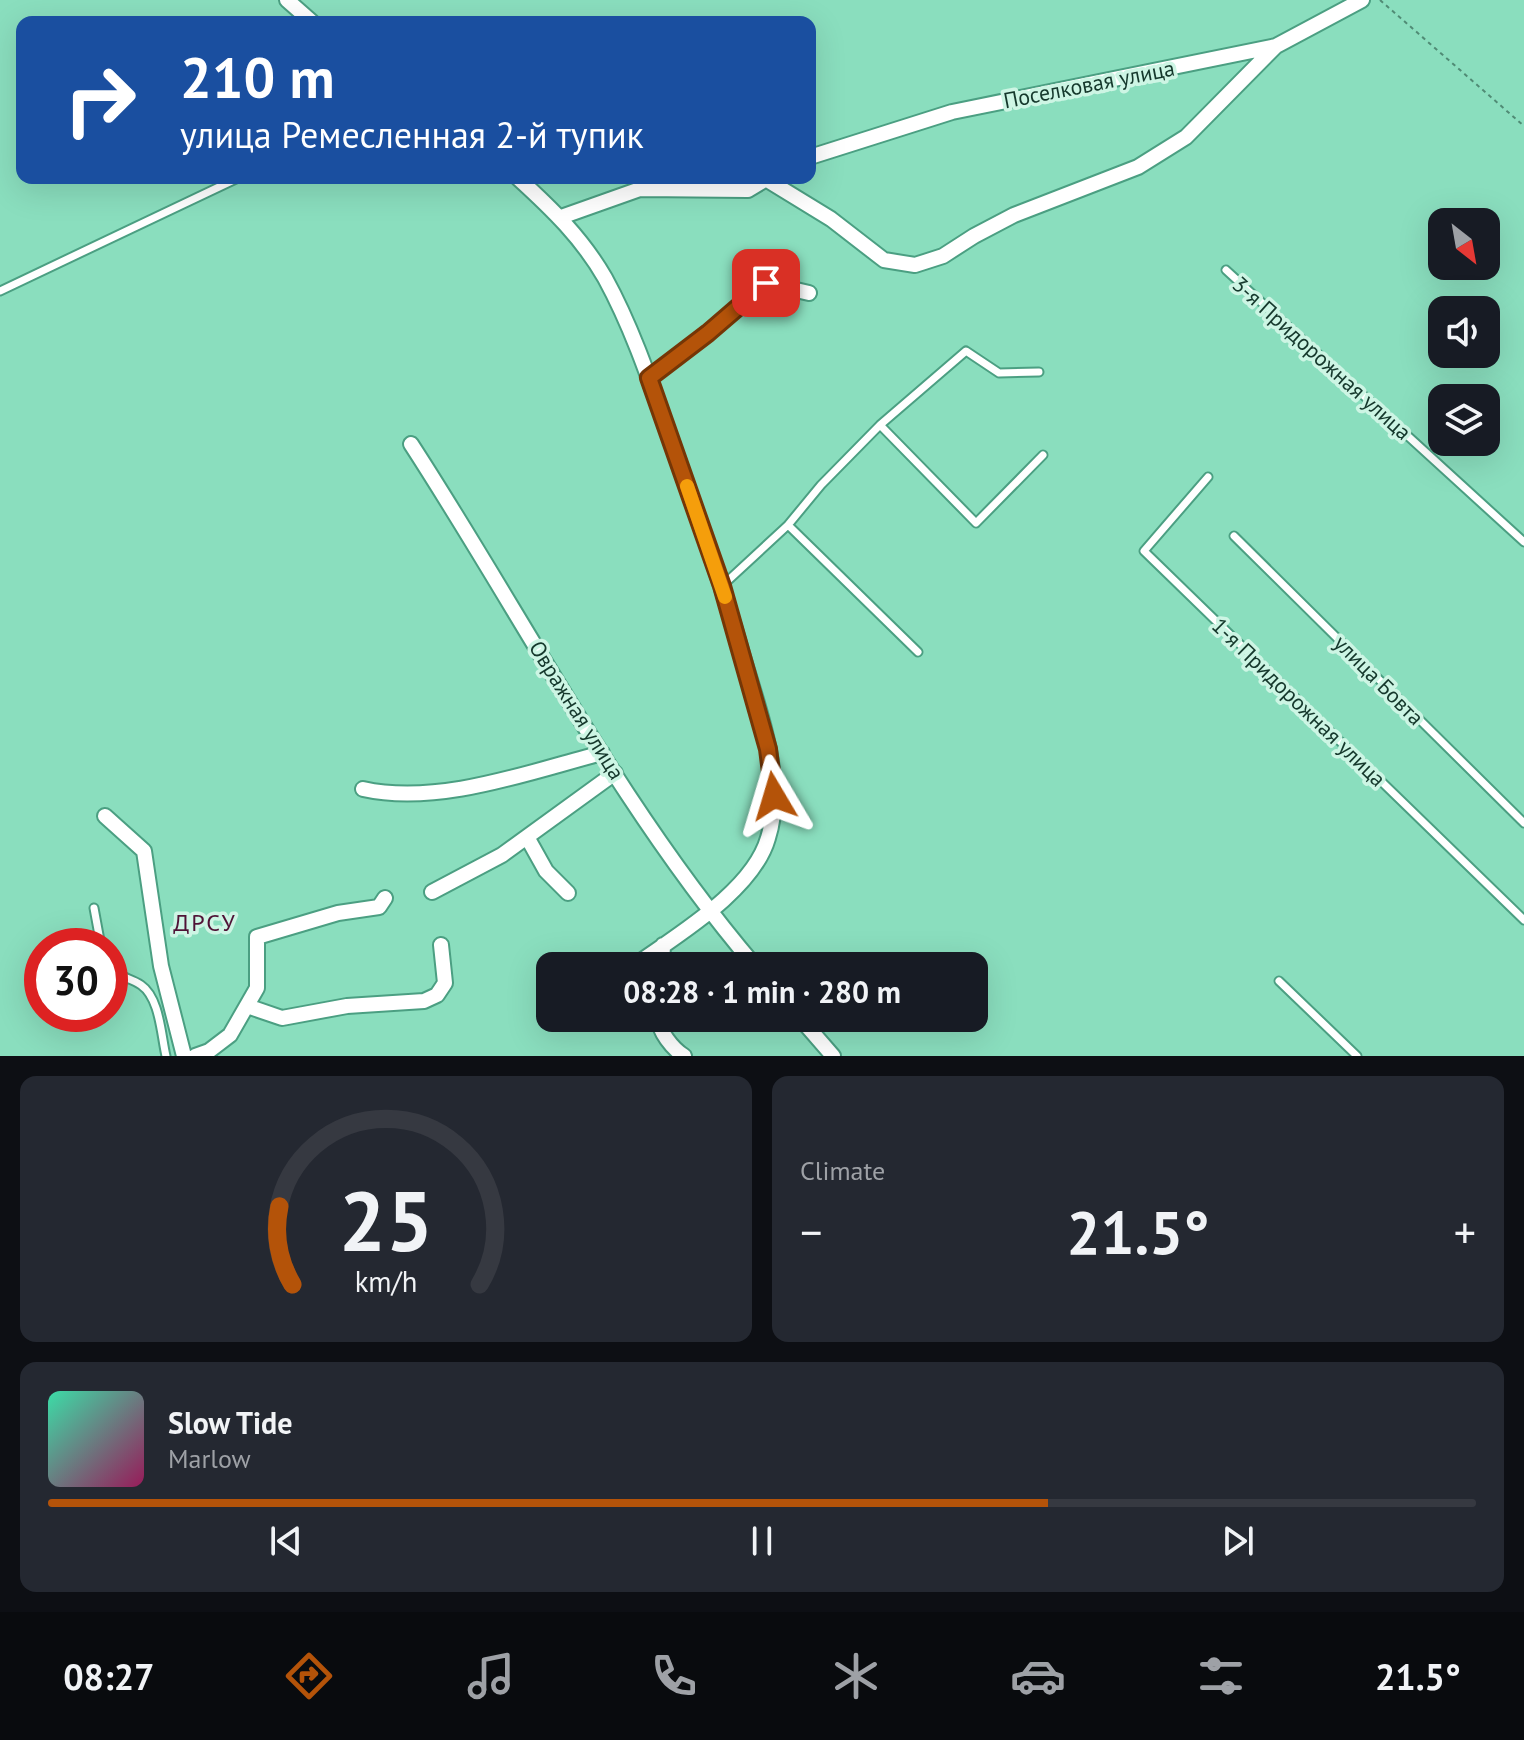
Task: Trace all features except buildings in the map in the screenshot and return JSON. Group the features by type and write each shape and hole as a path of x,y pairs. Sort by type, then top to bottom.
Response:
{"street":[{"path":"287,0 305,16"},
{"name":"Поселковая улица","path":"816,155 952,112 1276,46 1362,0"},
{"path":"774,184 831,219 884,260 915,265 943,256 1014,215 1138,167 1186,137 1276,46"},
{"path":"525,184 581,240 607,282 649,378 722,586 768,749 774,796 767,842 756,863 742,881 704,915 653,952"},
{"path":"561,217 660,184 748,190 758,184"},
{"path":"649,378 766,283 809,293"},
{"name":"Овражная улица","path":"411,444 704,915 741,952"},
{"path":"363,789 383,794 467,789 602,753"},
{"path":"432,892 502,855 615,773"},
{"path":"105,816 144,851 161,966 184,1056"},
{"path":"527,837 546,871 568,893"},
{"path":"195,1056 209,1051 230,1035 257,988 257,937 338,913 379,907 385,898"},
{"path":"247,1006 282,1018 347,1006 424,1001 437,995 445,983 441,945"},
{"path":"663,945 663,952"},
{"path":"664,1032 684,1056"},
{"path":"812,1032 833,1056"}],"lane":[{"path":"0,291 225,184"},
{"name":"3-я Придорожная улица","path":"1226,270 1524,542"},
{"path":"722,586 788,525 821,485 880,425 966,351 999,373 1039,372"},
{"path":"880,425 976,523 1043,455"},
{"name":"1-я Придорожная улица","path":"1208,477 1144,551 1524,920"},
{"path":"788,525 918,652"},
{"name":"улица Бовта","path":"1234,536 1524,823"},
{"path":"94,908 98,928"},
{"path":"128,980 142,986 150,996 166,1056"},
{"path":"1279,981 1357,1056"}],"path":[{"path":"1380,0 1524,126"}],"slow traffic":[{"path":"687,486 725,597"}],"district":[{"name":"ДРСУ","path":"205,923"}],"route":[{"path":"766,283 649,378 722,586 768,749 774,796"}]}
